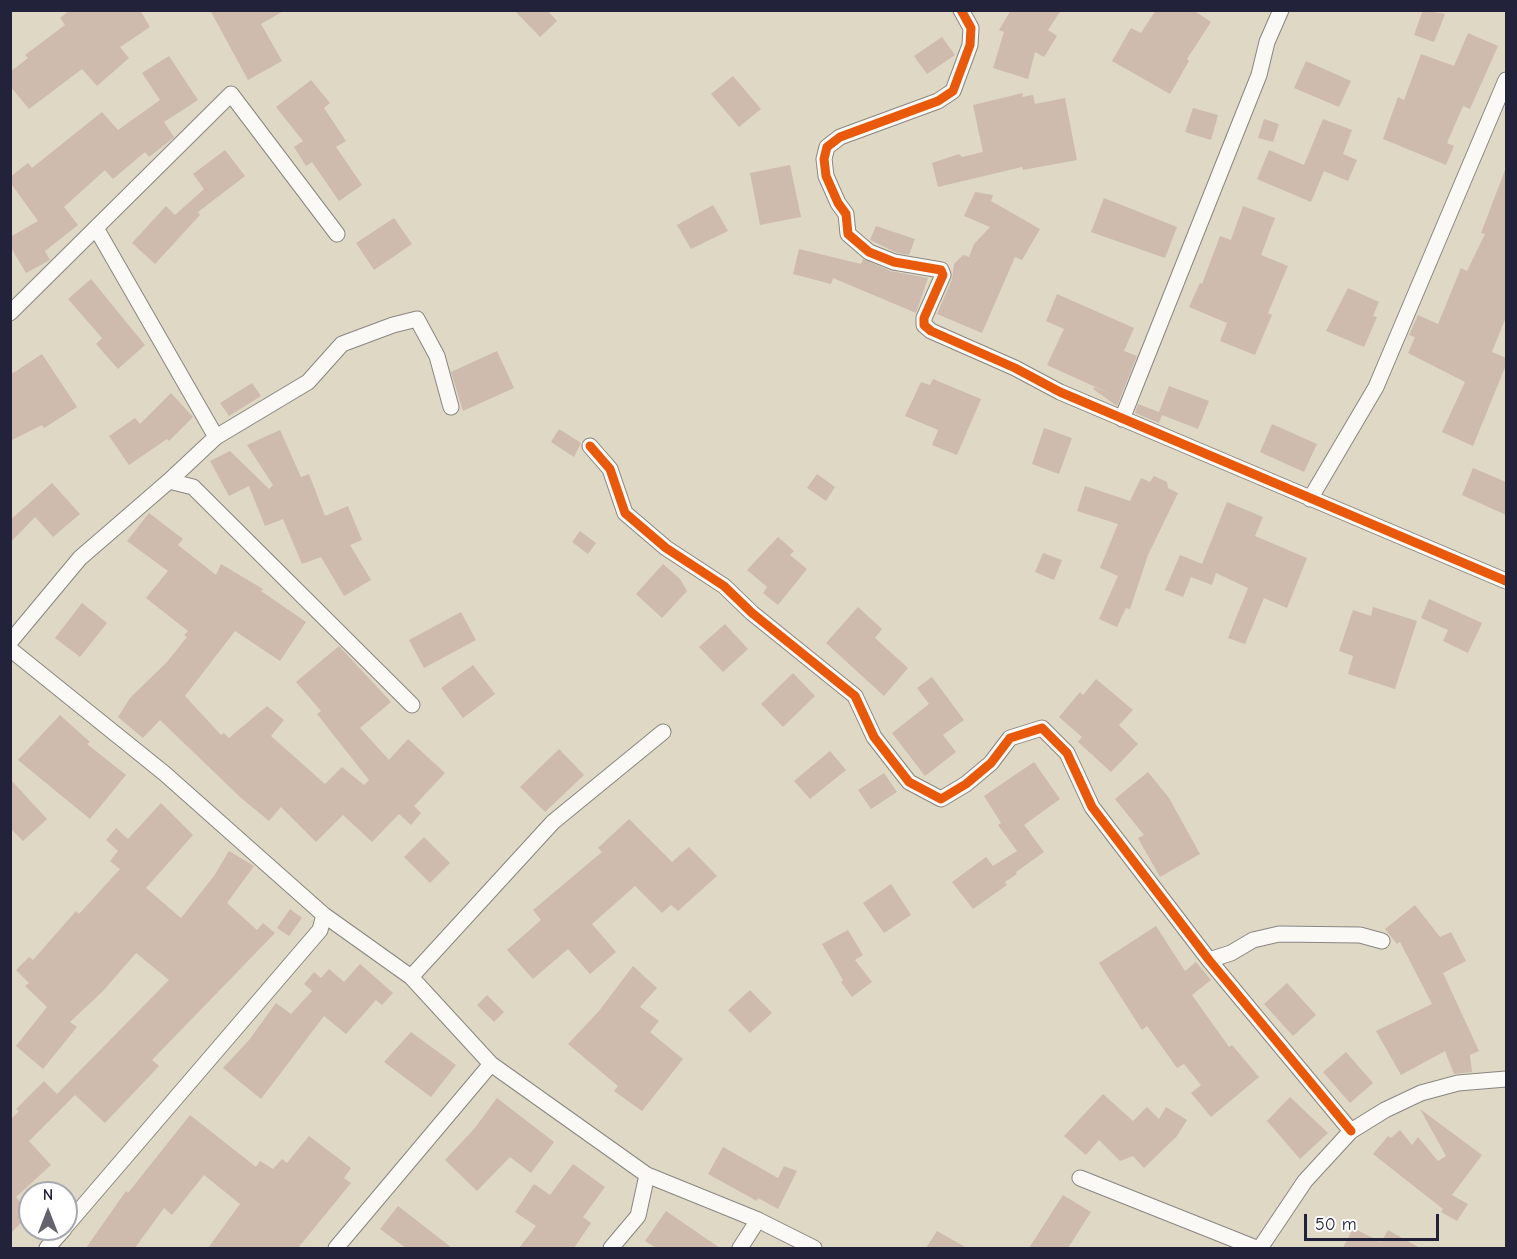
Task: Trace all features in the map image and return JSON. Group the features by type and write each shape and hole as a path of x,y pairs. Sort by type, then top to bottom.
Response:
{"street":[{"path":"963,11 971,28 970,45 953,91 938,101 840,137 826,147 824,159 826,176 838,203 846,214 848,234 869,252 894,262 941,270 943,275 924,318 924,325 931,331 1122,419 1506,580"},
{"path":"1122,419 1260,75 1276,12"},
{"path":"1310,499 1376,387 1506,80"},
{"path":"10,313 231,94 337,234"},
{"path":"96,228 216,437"},
{"path":"10,642 80,558 170,482 216,437 308,382 342,344 417,319 437,356 451,407"},
{"path":"590,446 610,469 625,513 666,548 724,586 752,613 855,696 874,737 909,782 941,799 966,784 982,770 1010,738 1042,728 1067,753 1092,807 1209,960 1351,1131"},
{"path":"170,482 193,487 412,705"},
{"path":"10,650 164,773 324,915 411,977 491,1064 647,1175 758,1220 814,1248"},
{"path":"411,977 553,822 663,732"},
{"path":"78,1213 320,930 324,915"},
{"path":"1209,960 1231,953 1253,940 1279,934 1360,935 1382,941"},
{"path":"336,1248 491,1064"},
{"path":"1080,1178 1258,1248 1305,1181 1351,1131 1384,1110 1421,1093 1458,1083 1506,1079"},
{"path":"611,1248 638,1216 647,1175"},
{"path":"740,1248 758,1220"}],"building":[{"path":"70,10 140,10 150,27 120,47 129,58 97,86 82,69 29,109 10,86 10,72 28,58 25,55 65,25 60,18"},
{"path":"210,10 285,10 261,24 282,61 248,80"},
{"path":"514,10 547,10 557,21 540,37"},
{"path":"1011,10 1061,10 1048,30 1057,36 1044,57 1035,52 1028,79 993,68 1004,32 999,30"},
{"path":"1156,10 1193,10 1211,22 1187,59 1189,61 1170,94 1112,61 1131,28 1141,33"},
{"path":"1423,10 1445,14 1434,42 1414,35"},
{"path":"1468,33 1498,46 1470,109 1463,106 1447,143 1454,146 1446,165 1383,139 1398,97 1404,100 1421,54 1454,66"},
{"path":"942,37 955,55 927,74 914,56"},
{"path":"169,56 198,100 164,122 174,137 149,157 145,152 113,179 105,170 64,207 78,225 45,251 50,260 26,273 10,246 10,237 38,221 10,182 10,177 28,163 32,168 102,112 118,130 160,100 142,73"},
{"path":"1306,61 1351,81 1339,107 1294,88"},
{"path":"733,76 761,109 739,127 711,94"},
{"path":"311,80 330,103 324,108 346,141 336,147 362,185 339,201 312,162 306,166 294,147 303,141 276,107"},
{"path":"1023,93 1022,97 1033,95 1035,104 1065,98 1077,160 1023,170 1022,167 938,187 932,163 959,154 962,157 983,152 973,105"},
{"path":"1193,108 1218,115 1211,140 1185,132"},
{"path":"1264,119 1279,124 1273,142 1258,138"},
{"path":"1323,119 1352,130 1343,154 1357,160 1348,181 1324,171 1311,202 1257,179 1269,150 1304,165"},
{"path":"225,150 245,176 198,212 200,215 155,264 132,243 166,206 175,215 204,189 193,174"},
{"path":"790,165 801,217 760,225 750,173"},
{"path":"1505,170 1506,317 1492,352 1506,358 1506,365 1473,446 1442,432 1465,382 1408,353 1415,337 1409,335 1418,315 1438,324 1461,268 1467,271 1485,234 1481,233"},
{"path":"975,192 993,195 991,201 1040,229 1022,260 1015,257 982,333 937,314 952,279 954,264 963,255 969,257 974,244 990,227 964,216"},
{"path":"1104,198 1177,227 1165,258 1091,232"},
{"path":"713,205 728,231 691,249 677,225"},
{"path":"1243,206 1275,218 1261,255 1288,266 1268,313 1272,315 1255,355 1220,341 1227,323 1189,307 1200,283 1202,284 1220,236 1231,240"},
{"path":"394,218 412,244 374,270 356,243"},
{"path":"876,226 915,239 909,255 897,253 870,240"},
{"path":"799,249 861,264 863,259 891,271 928,278 916,313 833,278 831,284 793,274"},
{"path":"91,279 145,345 118,369 96,344 102,338 68,299"},
{"path":"1348,288 1379,302 1373,316 1377,317 1364,347 1326,331"},
{"path":"1057,294 1134,328 1124,351 1137,356 1117,406 1093,389 1094,387 1111,394 1047,365 1064,329 1046,321"},
{"path":"497,351 514,388 463,411 451,372"},
{"path":"42,354 77,407 44,428 42,425 10,441 10,375"},
{"path":"933,379 981,399 957,455 932,445 938,430 905,416 921,382 930,385"},
{"path":"252,383 261,396 229,416 220,403"},
{"path":"1169,386 1209,401 1198,429 1162,415 1159,423 1135,413 1138,404 1159,412"},
{"path":"171,393 193,417 169,441 167,439 129,465 109,436 135,418 140,424"},
{"path":"1272,424 1317,444 1304,472 1260,452"},
{"path":"1044,428 1072,438 1059,474 1032,464"},
{"path":"559,429 581,443 574,457 551,442"},
{"path":"280,430 301,477 309,474 325,516 348,506 362,540 350,545 371,580 344,596 321,557 302,564 283,519 265,526 249,486 229,496 210,461 230,451 269,489 273,485 247,445"},
{"path":"1473,468 1506,482 1506,515 1462,495"},
{"path":"817,474 835,487 826,501 807,488"},
{"path":"1154,476 1167,482 1168,488 1178,493 1148,555 1130,609 1126,608 1117,627 1099,619 1118,576 1100,568 1118,524 1077,511 1085,486 1130,501 1141,478 1150,482"},
{"path":"52,483 80,514 53,537 35,517 10,543 10,520"},
{"path":"1227,502 1263,517 1255,536 1307,558 1287,608 1264,598 1245,644 1228,638 1248,588 1216,573 1212,585 1191,577 1183,597 1165,590 1180,555 1202,564"},
{"path":"149,513 183,539 178,545 216,575 221,564 263,589 261,591 306,622 280,661 235,631 185,696 221,735 224,733 229,738 267,706 284,720 271,736 325,784 342,767 364,785 369,780 317,714 321,711 296,682 339,646 391,702 360,728 389,760 408,739 445,773 414,806 421,813 411,825 399,814 372,842 343,815 316,842 281,807 269,821 240,797 160,720 143,738 118,717 130,698 167,662 187,637 184,635 188,631 146,598 168,571 127,541"},
{"path":"580,531 596,543 588,554 572,542"},
{"path":"778,537 794,551 790,555 807,569 778,605 763,593 767,587 747,570"},
{"path":"1043,553 1062,560 1054,580 1035,572"},
{"path":"663,564 680,579 687,591 662,618 636,594"},
{"path":"1429,599 1482,623 1468,653 1443,641 1448,630 1421,618"},
{"path":"82,603 107,623 80,657 55,638"},
{"path":"858,607 882,629 875,638 908,668 884,696 826,643"},
{"path":"1373,607 1417,621 1395,689 1348,674 1353,656 1339,651 1353,610 1371,616"},
{"path":"461,612 476,640 424,668 409,640"},
{"path":"725,624 748,649 723,672 699,647"},
{"path":"473,665 495,694 463,718 441,688"},
{"path":"793,673 815,696 783,727 761,704"},
{"path":"932,677 964,720 943,735 956,752 925,776 892,733 929,704 917,688"},
{"path":"1096,679 1133,710 1119,725 1138,744 1111,772 1078,742 1082,737 1059,717 1080,692 1083,695"},
{"path":"60,715 90,742 87,744 126,775 90,819 18,760"},
{"path":"559,749 584,775 545,812 520,787"},
{"path":"830,751 846,770 810,799 794,781"},
{"path":"1034,762 1060,799 1024,825 1044,852 1016,872 1017,874 1005,882 1007,885 973,909 952,882 986,857 993,866 1017,851 998,825 1001,823 984,796"},
{"path":"1148,772 1169,798 1200,854 1160,877 1138,838 1144,835 1115,799"},
{"path":"884,773 897,792 871,809 858,790"},
{"path":"10,779 47,819 23,841 10,828"},
{"path":"161,803 193,835 146,888 181,918 214,876 229,851 254,866 227,903 257,930 263,923 275,933 152,1060 159,1066 105,1123 75,1095 29,1141 51,1165 34,1181 18,1181 16,1197 18,1199 18,1226 10,1234 10,1120 19,1111 16,1109 44,1081 57,1094 169,980 136,953 103,991 70,1022 77,1027 43,1069 16,1046 47,1007 25,986 29,983 16,970 29,957 33,960 76,911 79,914 120,869 110,861 118,851 106,840 116,828 128,839"},
{"path":"629,819 672,862 689,847 717,876 678,911 671,905 662,913 635,886 592,924 616,952 590,974 568,949 533,979 507,950 541,920 533,910 602,852 598,848"},
{"path":"424,837 450,863 430,883 404,857"},
{"path":"891,884 911,915 884,933 863,903"},
{"path":"1415,905 1440,937 1451,932 1466,961 1443,973 1479,1051 1470,1055 1472,1072 1454,1074 1445,1051 1401,1075 1376,1031 1432,1004 1400,942 1397,944 1385,929"},
{"path":"290,909 302,918 289,936 277,928"},
{"path":"1156,926 1185,971 1196,962 1211,980 1192,995 1229,1047 1232,1045 1259,1077 1211,1117 1191,1093 1201,1085 1184,1064 1177,1068 1147,1026 1142,1030 1099,963"},
{"path":"848,930 863,955 855,960 872,982 852,997 841,982 843,980 822,944"},
{"path":"360,964 393,993 382,1005 376,1000 346,1034 324,1016 261,1099 223,1068 249,1040 276,1003 291,1014 312,991 304,984 314,972 321,978 329,969 344,982"},
{"path":"633,966 657,988 640,1007 659,1021 650,1032 683,1059 642,1111 614,1091 618,1086 568,1044 599,1011"},
{"path":"1287,983 1316,1015 1293,1036 1264,1004"},
{"path":"750,990 772,1013 750,1033 728,1010"},
{"path":"487,995 504,1012 494,1022 477,1005"},
{"path":"411,1032 456,1065 431,1097 384,1062"},
{"path":"1346,1052 1373,1083 1350,1103 1323,1072"},
{"path":"1103,1094 1133,1121 1147,1107 1159,1119 1166,1107 1187,1120 1177,1136 1144,1168 1133,1156 1120,1161 1099,1140 1086,1155 1064,1136"},
{"path":"1290,1097 1328,1133 1300,1159 1267,1121"},
{"path":"497,1098 554,1142 531,1173 510,1157 477,1191 445,1160 474,1129"},
{"path":"1420,1109 1482,1155 1452,1195 1468,1204 1457,1221 1441,1212 1443,1209 1373,1154 1388,1136 1391,1138 1400,1130 1412,1145 1418,1137 1438,1161 1446,1156"},
{"path":"190,1115 256,1167 260,1161 273,1169 282,1159 287,1163 309,1136 351,1168 344,1178 351,1183 298,1248 208,1248 240,1204 204,1175 172,1215 164,1208 135,1248 86,1248 126,1191 128,1193"},
{"path":"723,1147 778,1178 784,1166 797,1171 778,1209 758,1198 757,1201 708,1174"},
{"path":"573,1164 605,1187 583,1217 591,1223 574,1248 519,1248 536,1226 515,1212 534,1184 550,1195"},
{"path":"1063,1195 1091,1212 1068,1248 1029,1248"},
{"path":"398,1206 452,1248 406,1248 380,1229"},
{"path":"666,1211 720,1248 656,1248 645,1241"},
{"path":"1353,1228 1381,1242 1388,1230 1420,1248 1343,1248"},
{"path":"937,1231 967,1248 926,1248"}],"cycle path":[{"path":"961,10 971,28 970,45 953,91 938,101 840,137 827,147 824,159 826,176 838,203 846,214 848,234 869,252 894,262 941,270 943,275 924,318 924,325 931,331 1015,368 1060,392 1506,581"},
{"path":"590,446 610,469 625,513 666,548 724,586 752,613 855,696 874,737 909,782 941,799 966,784 991,763 1010,738 1042,728 1067,753 1092,807 1209,960 1351,1131"}]}
